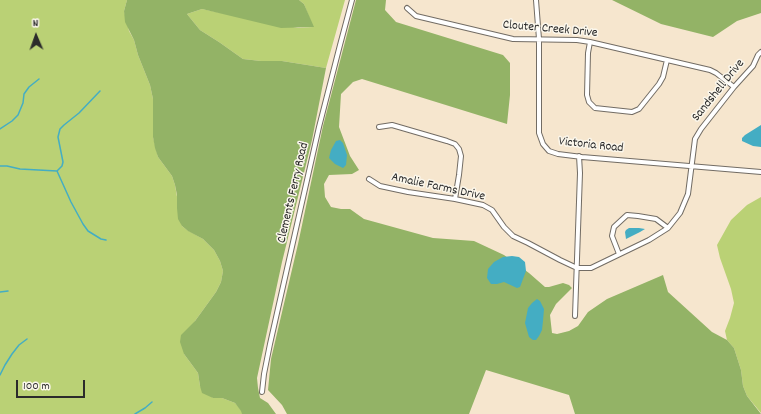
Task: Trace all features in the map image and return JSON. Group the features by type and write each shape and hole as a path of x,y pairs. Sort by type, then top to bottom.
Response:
{"street":[{"name":"Clements Ferry Road","path":"262,392 270,344 319,127 352,0"},
{"name":"Victoria Road","path":"536,0 539,39 539,133 543,144 549,151 558,154 761,172"},
{"name":"Clouter Creek Drive","path":"408,8 416,16 513,39 577,40 590,42 710,70 734,87"},
{"path":"590,42 588,53 587,95 589,102 595,108 632,112 639,109 659,84 663,76 667,60"},
{"name":"Sandshell Drive","path":"668,228 680,213 688,194 695,139 701,129 734,87 753,66 761,52"},
{"path":"380,127 392,125 447,140 455,144 459,149 461,156 455,199"},
{"path":"575,316 580,173 579,156"},
{"name":"Amalie Farms Drive","path":"368,179 380,186 483,205 492,210 504,227 513,236 528,242 577,268"},
{"path":"577,268 591,268 649,240 668,228 656,219 627,215 614,227 612,236 619,254"}],"green space":[{"path":"0,0 127,0 124,11 129,31 134,40 138,55 150,85 153,99 153,137 158,157 172,176 175,185 182,226 203,239 214,250 223,271 221,282 216,292 195,321 184,354 198,373 200,386 213,398 222,398 235,403 242,411 242,414 0,414"},
{"path":"127,0 299,0 304,4 314,27 281,28 202,9 187,14 200,30 243,59 282,61 326,68 312,140 282,262 257,378 260,398 268,403 276,414 242,414 235,403 222,398 213,398 202,393 198,373 184,354 180,342 181,335 195,321 216,292 221,282 223,271 214,250 203,239 182,226 178,219 175,185 172,176 158,157 155,148 153,137 153,99 150,85 138,55 134,40 125,22 124,11"},
{"path":"299,0 345,0 326,68 282,61 243,59 200,30 187,14 202,9 298,28 313,27 304,4"},
{"path":"356,0 386,0 385,10 396,22 503,55 510,63 510,95 507,124 362,79 353,82 341,94 339,127 350,156 359,170 352,174 329,175 324,184 325,197 331,207 350,209 364,219 433,238 474,241 504,255 545,287 563,283 569,285 572,288 556,304 550,315 552,333 557,334 569,331 578,326 588,312 607,299 663,275 668,292 712,332 727,340 734,348 741,370 743,386 747,396 761,414 575,414 569,395 486,370 469,414 287,414 282,405 268,390 271,359 298,244 323,126"},
{"path":"612,0 761,0 761,13 737,21 713,37 661,24"},
{"path":"761,197 761,413 747,396 743,386 741,370 734,348 727,340 725,331 734,303 717,245 731,220 747,205"}],"water":[{"path":"761,125 761,147 753,146 742,141 742,138 745,135"},
{"path":"340,140 343,143 347,155 346,165 343,168 335,164 329,158 336,141"},
{"path":"629,228 645,229 626,239 625,232"},
{"path":"503,257 519,257 525,262 526,271 520,287 517,288 504,282 491,284 487,278 488,269 494,262"},
{"path":"537,299 540,301 544,309 543,321 542,330 539,336 536,340 533,340 529,337 525,323 528,308"}],"waterway":[{"path":"0,129 18,115 23,103 24,94 29,87 39,79"},
{"path":"0,166 20,169 57,171 62,166 63,162 58,137 60,129 79,113 100,91"},
{"path":"57,171 83,224 88,231 101,239 106,240"},
{"path":"0,292 8,291"},
{"path":"0,375 12,354 19,345 27,339"},
{"path":"135,414 152,402"}]}
